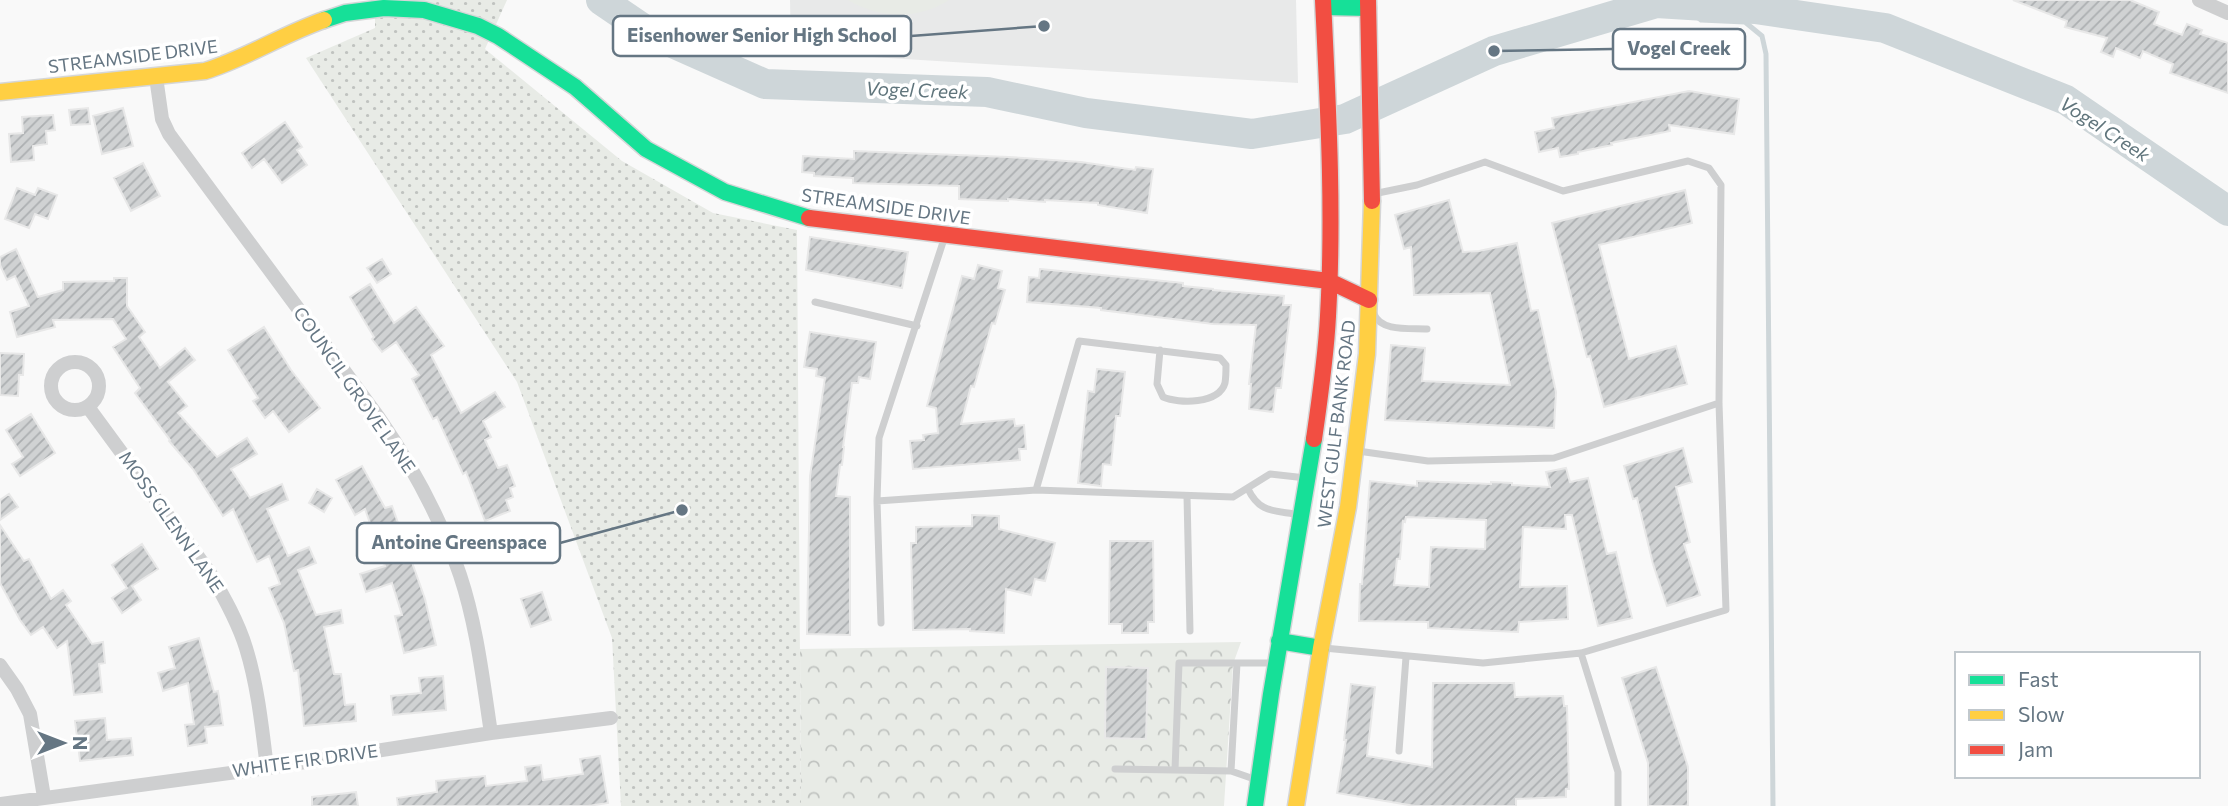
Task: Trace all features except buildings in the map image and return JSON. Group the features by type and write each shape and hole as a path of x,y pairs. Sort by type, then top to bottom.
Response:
{"main road":[{"path":"1324,3 1368,4"},
{"name":"WEST GULF BANK ROAD","path":"1255,806 1275,663 1308,478 1325,358 1329,281 1324,3"},
{"name":"WEST GULF BANK ROAD","path":"1296,806 1321,648 1348,507 1367,354 1373,216 1368,4"},
{"name":"STREAMSIDE DRIVE","path":"0,92 205,71 234,62 297,29 345,13 384,8 424,10 478,26 498,36 575,87 646,149 725,192 803,216 1329,281 1369,300"},
{"path":"1279,641 1321,648"}],"street":[{"path":"2199,0 2228,13"},
{"name":"COUNCIL GROVE LANE","path":"156,76 162,118 169,134 379,418 433,508 460,577 472,622 491,733"},
{"name":"MOSS GLENN LANE","path":"88,407 210,573 226,602 246,648 259,707 267,768"},
{"path":"0,665 17,688 30,714 44,797"},
{"name":"WHITE FIR DRIVE","path":"0,804 611,718"}],"lane":[{"path":"1321,648 1483,663 1581,653 1726,610 1718,402 1721,185 1710,168 1688,161 1563,191 1485,162 1417,185 1372,194"},
{"path":"881,623 877,501 879,438 945,235"},
{"path":"1369,300 1377,321 1384,326 1427,329"},
{"path":"815,302 917,326"},
{"path":"1036,490 1079,341 1160,350 1220,358 1226,365 1224,385 1216,394 1200,400 1173,401 1163,397 1157,384 1160,350"},
{"path":"1356,450 1428,460 1554,458 1718,402"},
{"path":"877,501 1036,490 1233,497 1270,474 1308,478"},
{"path":"1248,489 1256,504 1262,508 1301,516"},
{"path":"1187,496 1190,631"},
{"path":"1581,653 1618,772 1618,806"},
{"path":"1399,751 1406,657"},
{"path":"1175,770 1179,663 1275,663"},
{"path":"1231,772 1237,663"},
{"path":"1115,769 1231,772 1258,780"}],"shaded area":[{"path":"790,0 1296,0 1298,83 791,52"}],"green space":[{"path":"375,0 507,0 485,49 622,161 713,213 797,230 801,806 621,806 612,638 517,382 306,58 375,28"},
{"path":"848,0 949,0 925,11 899,15 873,11"},
{"path":"1241,642 1233,664 1224,806 801,806 800,649"}],"waterway":[{"name":"Vogel Creek","path":"601,0 648,32 765,84 987,92 1086,113 1252,134 1345,119 1494,51 1656,3 1755,9 1885,28 2066,100 2228,211"},
{"path":"1682,4 1701,20 1745,22 1762,36 1766,54 1773,806"}],"traffic: fast":[{"path":"1324,7 1368,8"},
{"path":"324,20 345,13 384,8 424,10 478,26 498,36 575,87 646,149 725,192 809,218"},
{"path":"1255,806 1314,439"},
{"path":"1279,641 1321,648"}],"traffic: slow":[{"path":"0,92 205,71 236,60 324,20"},
{"path":"1296,806 1321,648 1348,507 1367,354 1372,201"}],"traffic: jam":[{"path":"1314,439 1326,347 1330,277 1330,158 1323,0"},
{"path":"1368,0 1372,201"},
{"path":"809,218 1329,281 1369,300"}],"place":[{"name":"Eisenhower Senior High School","path":"1044,26"},
{"name":"Vogel Creek","path":"1494,51"},
{"name":"Antoine Greenspace","path":"682,510"}]}
